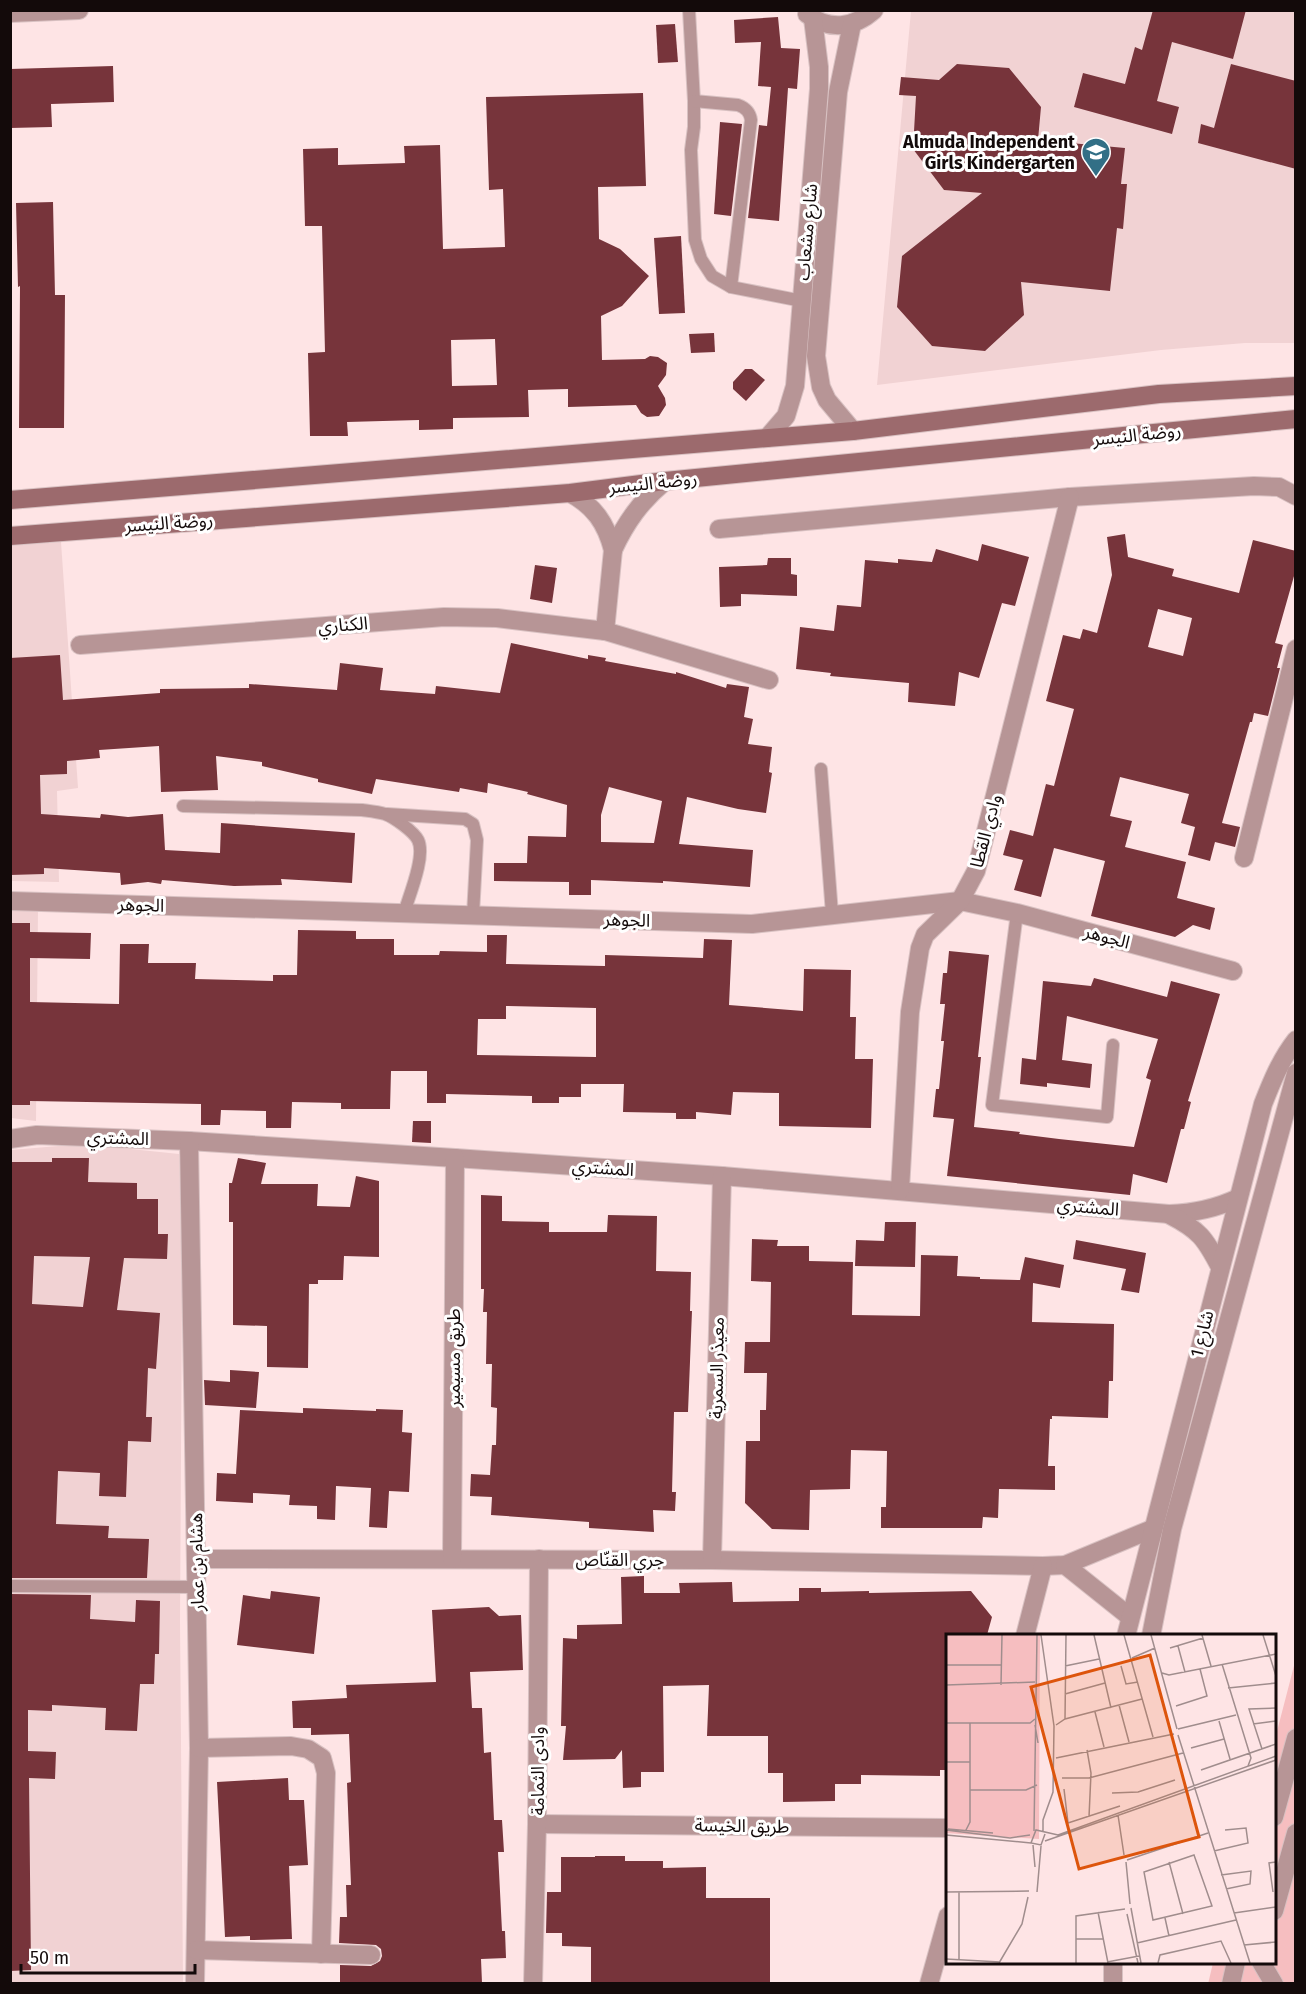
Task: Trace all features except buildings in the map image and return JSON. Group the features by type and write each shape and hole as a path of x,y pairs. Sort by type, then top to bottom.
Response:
{"street":[{"path":"10,13 79,10"},
{"path":"809,15 825,24 839,26 863,19 874,10"},
{"name":"شارع مشعاب","path":"767,438 786,416 795,386 819,89 819,67 809,15"},
{"name":"شارع مشعاب","path":"852,24 838,92 816,356 821,387 827,400 853,431"},
{"name":"روضة النيسر","path":"12,499 853,431 1159,394 1296,386"},
{"name":"روضة النيسر","path":"10,536 570,493 665,481 1296,419"},
{"path":"605,631 613,550 634,512 648,495 665,481"},
{"path":"719,529 1070,497 1254,486 1279,487 1296,496"},
{"path":"570,493 591,506 605,526 613,550"},
{"name":"وادي القطا","path":"900,1190 910,1012 920,948 925,935 960,901 976,871 1070,497"},
{"name":"الكناري","path":"80,645 444,617 497,618 605,631 769,680"},
{"path":"1244,858 1296,649"},
{"name":"الجوهر","path":"10,901 752,924 960,901 1017,913 1233,972"},
{"name":"شارع 1","path":"1126,1634 1263,1104 1276,1071 1286,1052 1296,1040"},
{"name":"شارع 1","path":"1151,1634 1172,1529 1296,1073"},
{"name":"المشتري","path":"10,1129 37,1135 189,1141 722,1176 1169,1214 1204,1211 1238,1198"},
{"name":"المشتري","path":"10,1139 37,1135"},
{"name":"هشام بن عمار","path":"189,1141 199,1748 195,1983"},
{"name":"طريق مسيمير","path":"452,1559 455,1158"},
{"name":"معيذر السمرية","path":"712,1560 722,1176"},
{"name":"المشتري","path":"1169,1214 1191,1226 1201,1235 1220,1267"},
{"name":"جري القنّاص","path":"197,1559 712,1560 1043,1566 1065,1565 1152,1529"},
{"name":"وادى الثمامة","path":"533,1983 539,1559"},
{"path":"1065,1565 1130,1617"},
{"path":"1025,1634 1043,1566"},
{"path":"1276,1813 1296,1738"},
{"path":"199,1748 291,1746 308,1749 322,1758 327,1773 321,1954"},
{"name":"طريق الخيسة","path":"537,1824 946,1828"},
{"path":"1276,1907 1296,1833"},
{"path":"928,1983 946,1924"},
{"path":"196,1950 371,1955"},
{"path":"1113,1964 1113,1983"},
{"path":"1230,1983 1235,1964"},
{"path":"1255,1983 1260,1964"},
{"path":"1262,1964 1274,1983"}],"lane":[{"path":"689,10 694,101 691,150 695,240 700,259 712,276 731,287 802,302"},
{"path":"694,101 738,105 750,113 731,287"},
{"path":"821,769 832,914"},
{"path":"183,806 362,810 386,814 465,819 473,824 477,840 473,915"},
{"path":"386,814 406,827 418,840 420,855 404,913"},
{"path":"1017,913 992,1105 1107,1117 1113,1045"},
{"path":"10,1586 197,1587"}],"shaded area":[{"name":"Almuda Independent Girls Kindergarten","path":"911,11 1295,11 1295,343 1245,343 1161,350 877,385"},
{"path":"61,542 78,788 57,791 59,882 11,881 10,546"},
{"path":"11,907 38,907 36,1121 11,1118"},
{"path":"82,1144 179,1154 182,1288 180,1622 183,1983 11,1984 11,1150"},
{"path":"1295,1662 1295,1983 1208,1984 1213,1964 1276,1964 1276,1735"}],"place":[{"name":"Almuda Independent Girls Kindergarten","path":"1096,178"}]}
